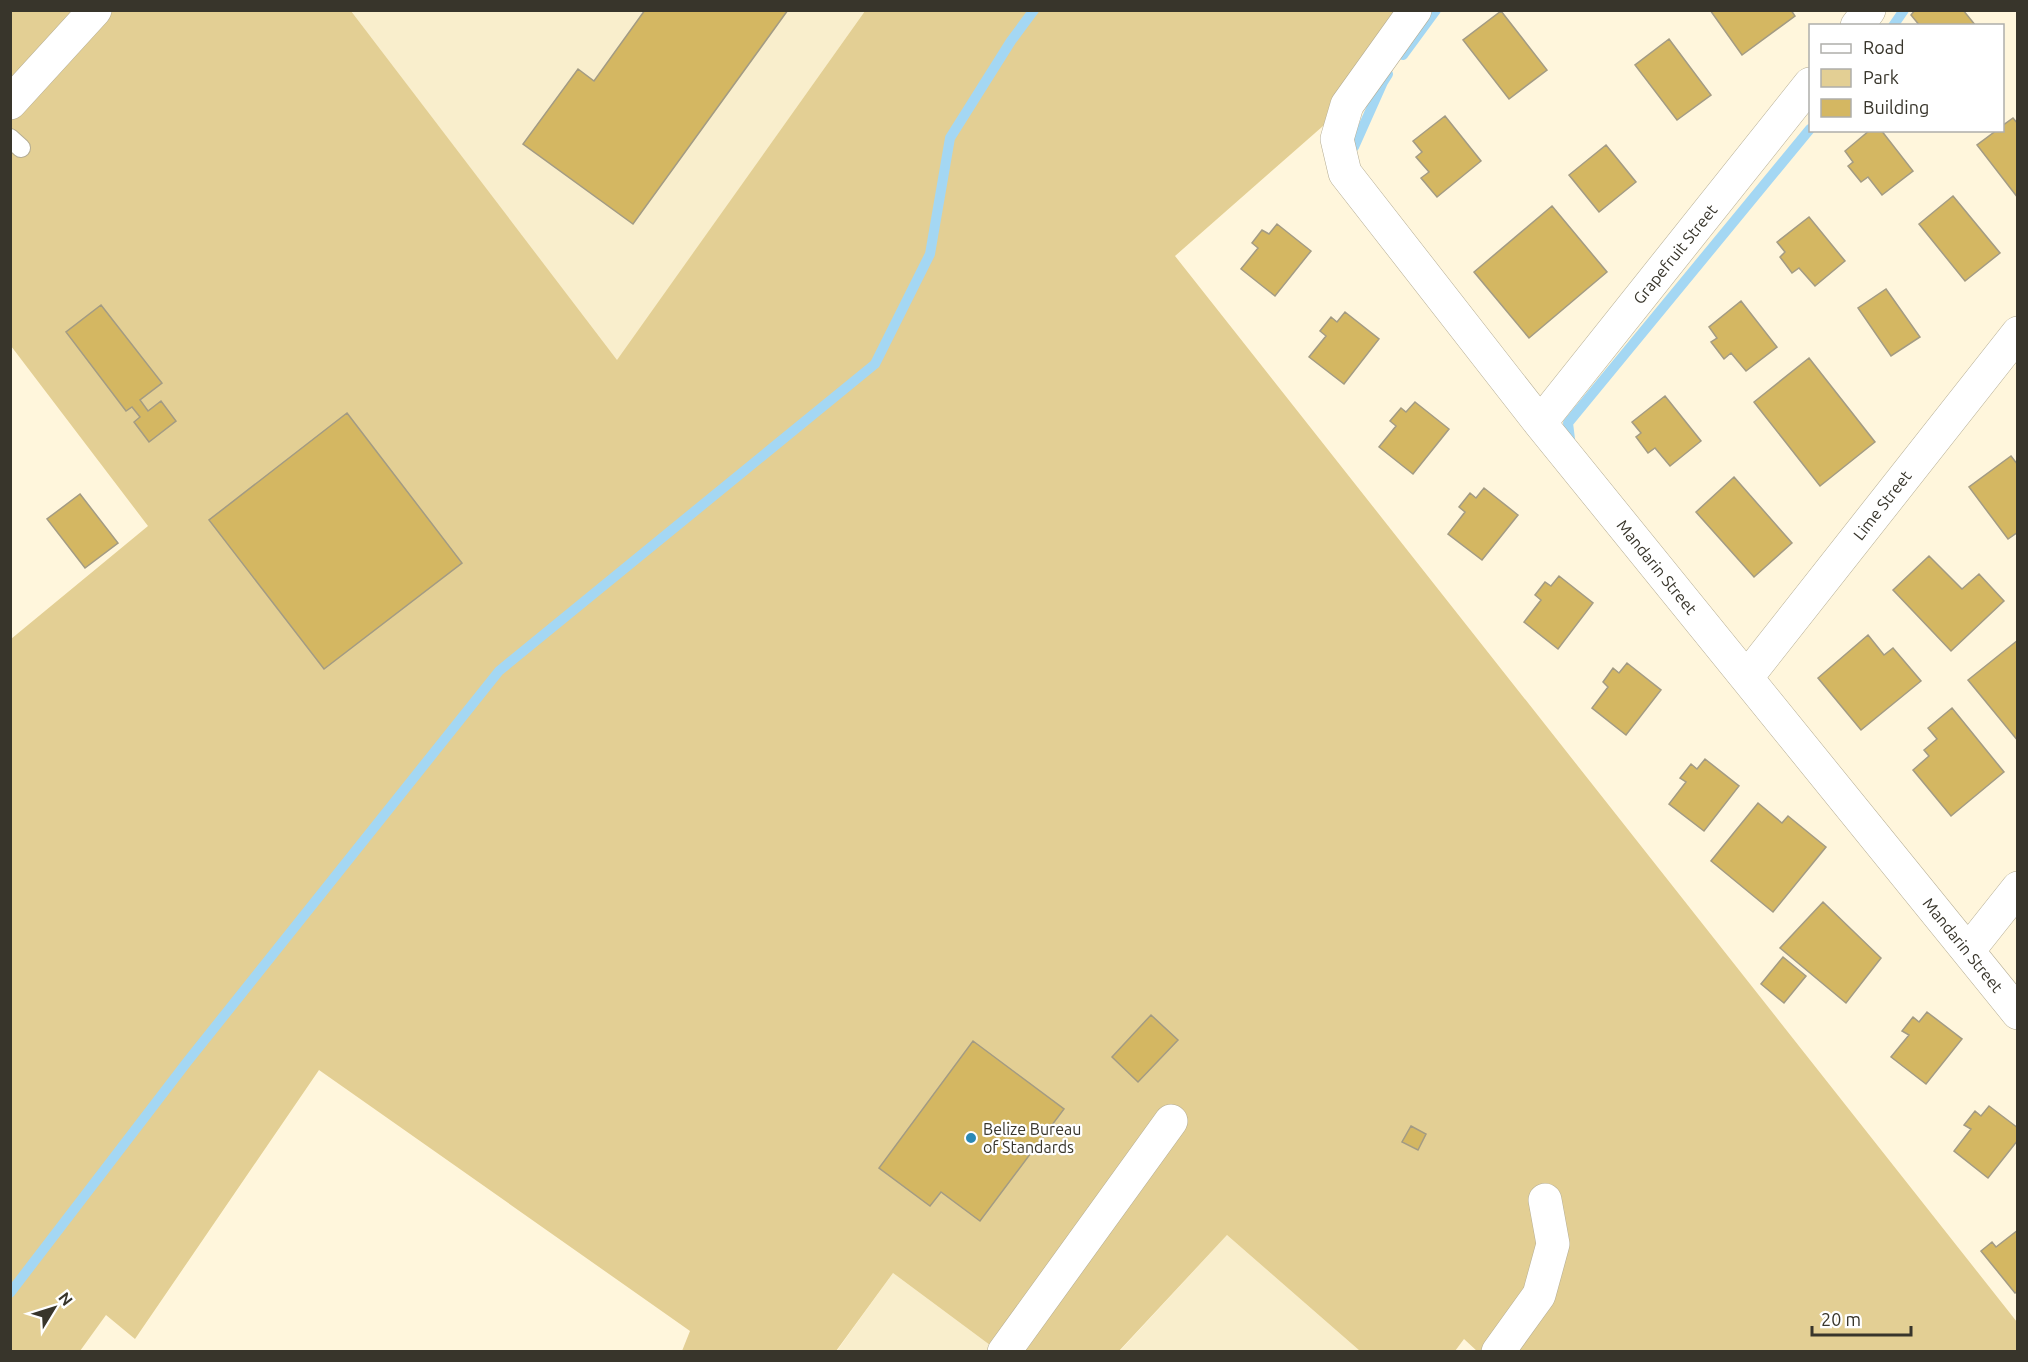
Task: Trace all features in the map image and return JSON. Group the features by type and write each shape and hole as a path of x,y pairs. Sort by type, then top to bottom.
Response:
{"street":[{"path":"10,103 95,10"},
{"name":"Mandarin Street","path":"1415,10 1347,105 1337,139 1345,173 1540,423 2018,1013"},
{"path":"1858,24 1869,10"},
{"name":"Grapefruit Street","path":"1540,423 1809,85"},
{"name":"Lime Street","path":"1747,677 2018,333"},
{"path":"1968,951 2018,888"},
{"path":"1004,1352 1171,1122"},
{"path":"1498,1352 1539,1295 1553,1245 1545,1200"}],"shaded area":[{"path":"351,11 865,11 617,361"},
{"path":"1227,1235 1360,1351 1119,1352"},
{"path":"893,1273 998,1351 836,1352"}],"green space":[{"path":"11,11 351,11 617,360 865,11 1415,11 1347,105 1175,256 2017,1322 2017,1351 1478,1352 1464,1339 1455,1351 1360,1351 1227,1235 1119,1351 998,1351 893,1273 836,1351 682,1351 690,1331 319,1070 135,1339 106,1315 80,1351 11,1351 11,639 148,526 11,346"}],"building":[{"path":"645,10 788,10 633,224 523,144 578,69 594,81"},
{"path":"1710,10 1791,10 1795,16 1742,55"},
{"path":"1915,10 1963,10 1974,24 1918,24 1911,15"},
{"path":"1501,11 1547,70 1509,99 1463,40"},
{"path":"1669,39 1711,95 1677,120 1635,65"},
{"path":"1445,116 1481,161 1437,197 1421,178 1429,172 1416,157 1422,152 1413,141"},
{"path":"2013,118 2018,124 2018,198 1977,145 1994,132 2004,132 2004,125"},
{"path":"1868,132 1883,132 1913,171 1882,195 1868,177 1861,182 1848,166 1853,162 1845,151"},
{"path":"1606,145 1636,182 1599,212 1569,175"},
{"path":"1953,196 2000,253 1965,281 1919,224"},
{"path":"1552,206 1607,272 1529,338 1474,272"},
{"path":"1809,217 1845,261 1815,286 1799,268 1792,273 1780,257 1785,252 1777,242"},
{"path":"1277,224 1311,251 1275,296 1241,269 1258,248 1252,243 1262,230 1269,234"},
{"path":"1886,289 1920,337 1891,356 1858,308"},
{"path":"1741,301 1777,347 1746,371 1731,353 1724,359 1711,342 1717,338 1709,327"},
{"path":"101,305 162,383 140,400 148,411 161,401 176,421 149,442 134,422 140,417 132,407 126,411 66,332"},
{"path":"1345,312 1379,339 1344,384 1309,357 1326,336 1320,331 1331,317 1337,322"},
{"path":"1809,358 1875,442 1820,486 1754,402"},
{"path":"1665,396 1701,441 1670,466 1655,448 1648,453 1636,437 1641,433 1632,422"},
{"path":"1415,402 1449,429 1413,474 1379,447 1396,426 1390,421 1401,408 1406,412"},
{"path":"347,413 462,563 324,669 209,520"},
{"path":"2011,456 2018,465 2018,532 2008,539 1969,487"},
{"path":"1734,477 1792,543 1754,577 1696,512"},
{"path":"1484,488 1518,515 1482,560 1448,534 1465,512 1459,507 1470,493 1476,498"},
{"path":"80,494 118,543 85,568 47,519"},
{"path":"1929,556 1962,589 1979,574 2004,601 1951,651 1893,590"},
{"path":"1559,576 1593,603 1558,649 1524,622 1541,600 1535,595 1545,582 1551,586"},
{"path":"1868,635 1884,655 1893,648 1921,681 1861,730 1818,678"},
{"path":"2018,640 2018,741 1968,680"},
{"path":"1627,663 1661,690 1626,735 1592,708 1608,687 1603,682 1613,668 1619,673"},
{"path":"1952,708 2004,772 1951,816 1913,770 1929,756 1924,750 1937,739 1928,728"},
{"path":"1705,759 1739,786 1704,831 1669,804 1686,782 1680,778 1691,764 1697,769"},
{"path":"1758,803 1782,823 1788,816 1826,847 1773,912 1711,861"},
{"path":"1823,902 1881,958 1846,1003 1780,948"},
{"path":"1783,957 1806,976 1784,1003 1761,984"},
{"path":"1927,1012 1962,1039 1926,1084 1891,1057 1909,1035 1902,1031 1913,1017 1919,1022"},
{"path":"1151,1015 1178,1040 1138,1082 1112,1057"},
{"name":"Belize Bureau of Standards","path":"973,1041 1064,1109 980,1221 941,1192 930,1206 879,1168"},
{"path":"1989,1106 2018,1128 2018,1140 1988,1178 1954,1151 1971,1129 1964,1125 1975,1111 1981,1116"},
{"path":"1411,1126 1426,1134 1418,1150 1402,1142"},
{"path":"2018,1230 2018,1291 2015,1293 1981,1251 1992,1242 1996,1247"}],"waterway":[{"path":"10,1293 187,1062 499,671 875,364 930,254 950,138 1011,41 1034,10"},
{"path":"1403,55 1436,10"},
{"path":"1894,24 1904,10"},
{"path":"1354,147 1388,74"},
{"path":"1571,447 1568,423 1809,130"}],"place":[{"name":"Belize Bureau of Standards","path":"971,1138"}]}
